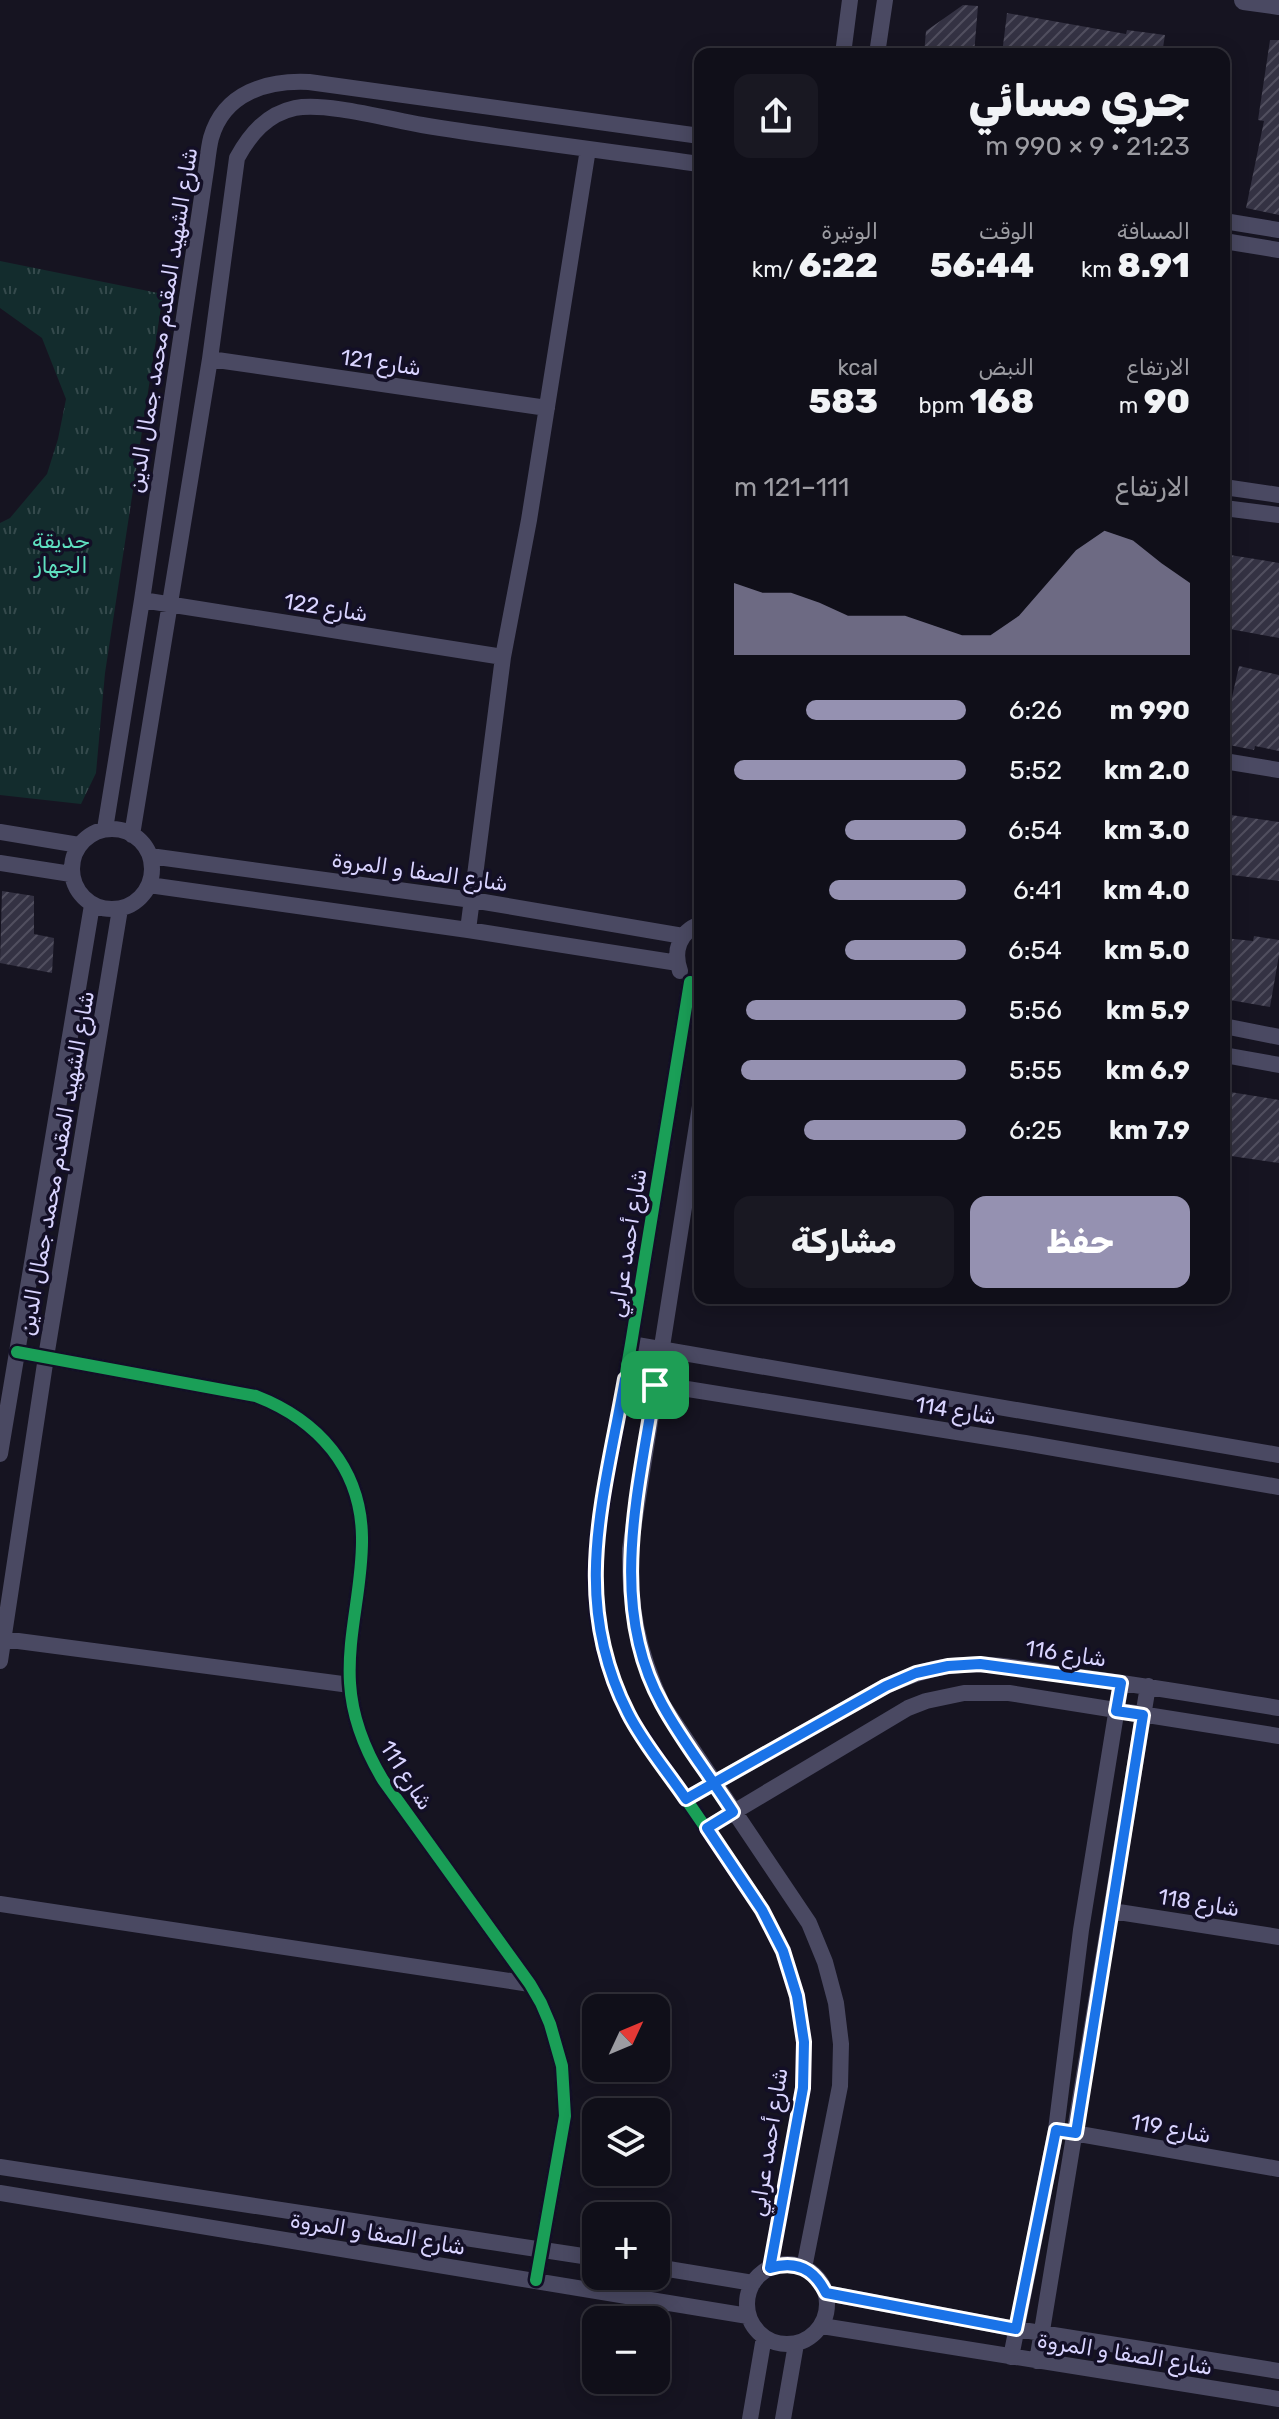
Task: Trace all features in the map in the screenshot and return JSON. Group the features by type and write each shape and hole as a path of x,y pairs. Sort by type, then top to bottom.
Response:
{"street":[{"path":"844,48 850,0"},
{"path":"878,48 885,0"},
{"path":"1244,0 1279,5"},
{"name":"شارع الشهيد المقدم محمد جمال الدين","path":"105,829 211,137 221,115 239,98 261,87 285,81 309,82 694,135"},
{"path":"132,835 210,359 237,158 258,127 273,116 311,106 694,163"},
{"path":"468,930 503,657 529,520 588,149"},
{"path":"1230,222 1279,230"},
{"path":"1230,242 1279,250"},
{"name":"شارع 121","path":"210,359 547,408"},
{"path":"1230,488 1279,495"},
{"path":"1230,509 1279,515"},
{"name":"شارع 122","path":"142,600 503,657"},
{"path":"1230,762 1279,770"},
{"path":"105,829 132,835 140,840 150,856 149,885 142,896 120,909 92,905 75,886 71,874 74,853 87,837 105,829"},
{"path":"0,832 79,845"},
{"name":"شارع الصفا و المروة","path":"150,856 472,900 683,936"},
{"path":"0,863 71,874"},
{"path":"149,885 678,963"},
{"name":"شارع الشهيد المقدم محمد جمال الدين","path":"0,1454 92,905"},
{"name":"شارع الشهيد المقدم محمد جمال الدين","path":"0,1661 46,1357 120,909"},
{"path":"694,928 683,936 676,954 680,970 694,983"},
{"name":"شارع أحمد عرابي","path":"694,990 597,1537 594,1574 596,1611 602,1647 629,1716 762,1910 783,1951 797,1996 804,2042 803,2088 770,2268"},
{"path":"1230,1027 1279,1037"},
{"path":"1230,1056 1279,1065"},
{"path":"694,1142 630,1549 632,1613 642,1655 662,1704 809,1923 825,1962 836,2003 841,2044 840,2086 804,2268"},
{"name":"شارع 114","path":"631,1344 1279,1455"},
{"name":"شارع 111","path":"17,1352 256,1396 299,1417 317,1432 346,1471 361,1516 362,1540 350,1646 350,1685 364,1744 383,1780 530,1984 557,2045 565,2091 562,2141 536,2280"},
{"name":"شارع 114","path":"625,1379 1279,1487"},
{"path":"1025,1443 1028,1413"},
{"path":"3,1639 350,1685"},
{"name":"شارع 116","path":"686,1799 886,1686 916,1673 948,1666 980,1664 1148,1686 1279,1708"},
{"path":"1011,2357 1056,2130 1081,1930 1121,1683"},
{"path":"1037,2361 1148,1686"},
{"path":"707,1828 890,1717 935,1698 964,1693 986,1692 1279,1736"},
{"path":"0,1904 530,1984"},
{"name":"شارع 118","path":"1112,1911 1279,1937"},
{"name":"شارع 119","path":"1056,2130 1279,2169"},
{"name":"شارع الصفا و المروة","path":"0,2167 582,2256"},
{"name":"شارع الصفا و المروة","path":"0,2193 748,2316"},
{"path":"792,2264 804,2268 814,2274 826,2293 827,2310 822,2326 815,2334 796,2344 785,2345 764,2337 754,2328 748,2316 748,2294 753,2283 770,2268 792,2264"},
{"path":"670,2269 753,2283"},
{"name":"شارع الصفا و المروة","path":"826,2293 1016,2329 1279,2371"},
{"name":"شارع الصفا و المروة","path":"822,2326 1279,2399"},
{"path":"750,2419 764,2337"},
{"path":"783,2419 796,2344"}],"green space":[{"name":"حديقة الجهاز","path":"0,261 163,294 105,673 96,773 81,804 0,795 0,523 10,518 47,474 66,399 42,338 0,308"}],"building":[{"path":"963,5 978,6 974,48 925,48 926,31"},
{"path":"1007,13 1126,34 1127,30 1165,35 1163,48 1003,48"},
{"path":"1270,40 1279,40 1279,215 1246,208 1264,121 1258,120"},
{"path":"1230,555 1279,563 1279,638 1230,629"},
{"path":"1239,666 1279,675 1279,751 1230,745 1230,706"},
{"path":"1230,815 1279,822 1279,881 1230,875"},
{"path":"2,891 34,896 34,934 54,938 52,973 0,963"},
{"path":"1254,936 1279,940 1270,1007 1230,1000 1230,939 1253,941"},
{"path":"1230,1092 1279,1100 1279,1163 1230,1156"}],"cycle path":[{"path":"690,982 597,1537 594,1574 596,1611 602,1647 629,1716 762,1910 783,1951 797,1996 804,2042 803,2088 770,2268"},
{"path":"17,1352 256,1396 299,1418 317,1433 344,1468 354,1489 362,1537 350,1665 351,1696 360,1733 383,1780 530,1984 550,2024 562,2066 565,2116 536,2280"}],"route":[{"path":"655,1385 625,1379 597,1537 594,1574 596,1611 602,1647 629,1716 686,1799 714,1783 886,1686 916,1673 948,1666 980,1664 1013,1667 1121,1683 1116,1711 1143,1715 1076,2133 1056,2130 1016,2329 826,2293 814,2274 804,2268 781,2264 770,2268 803,2088 804,2042 797,1996 783,1951 762,1910 707,1828 733,1812 714,1783 662,1704 648,1675 639,1644 632,1613 630,1549 655,1385"}]}
